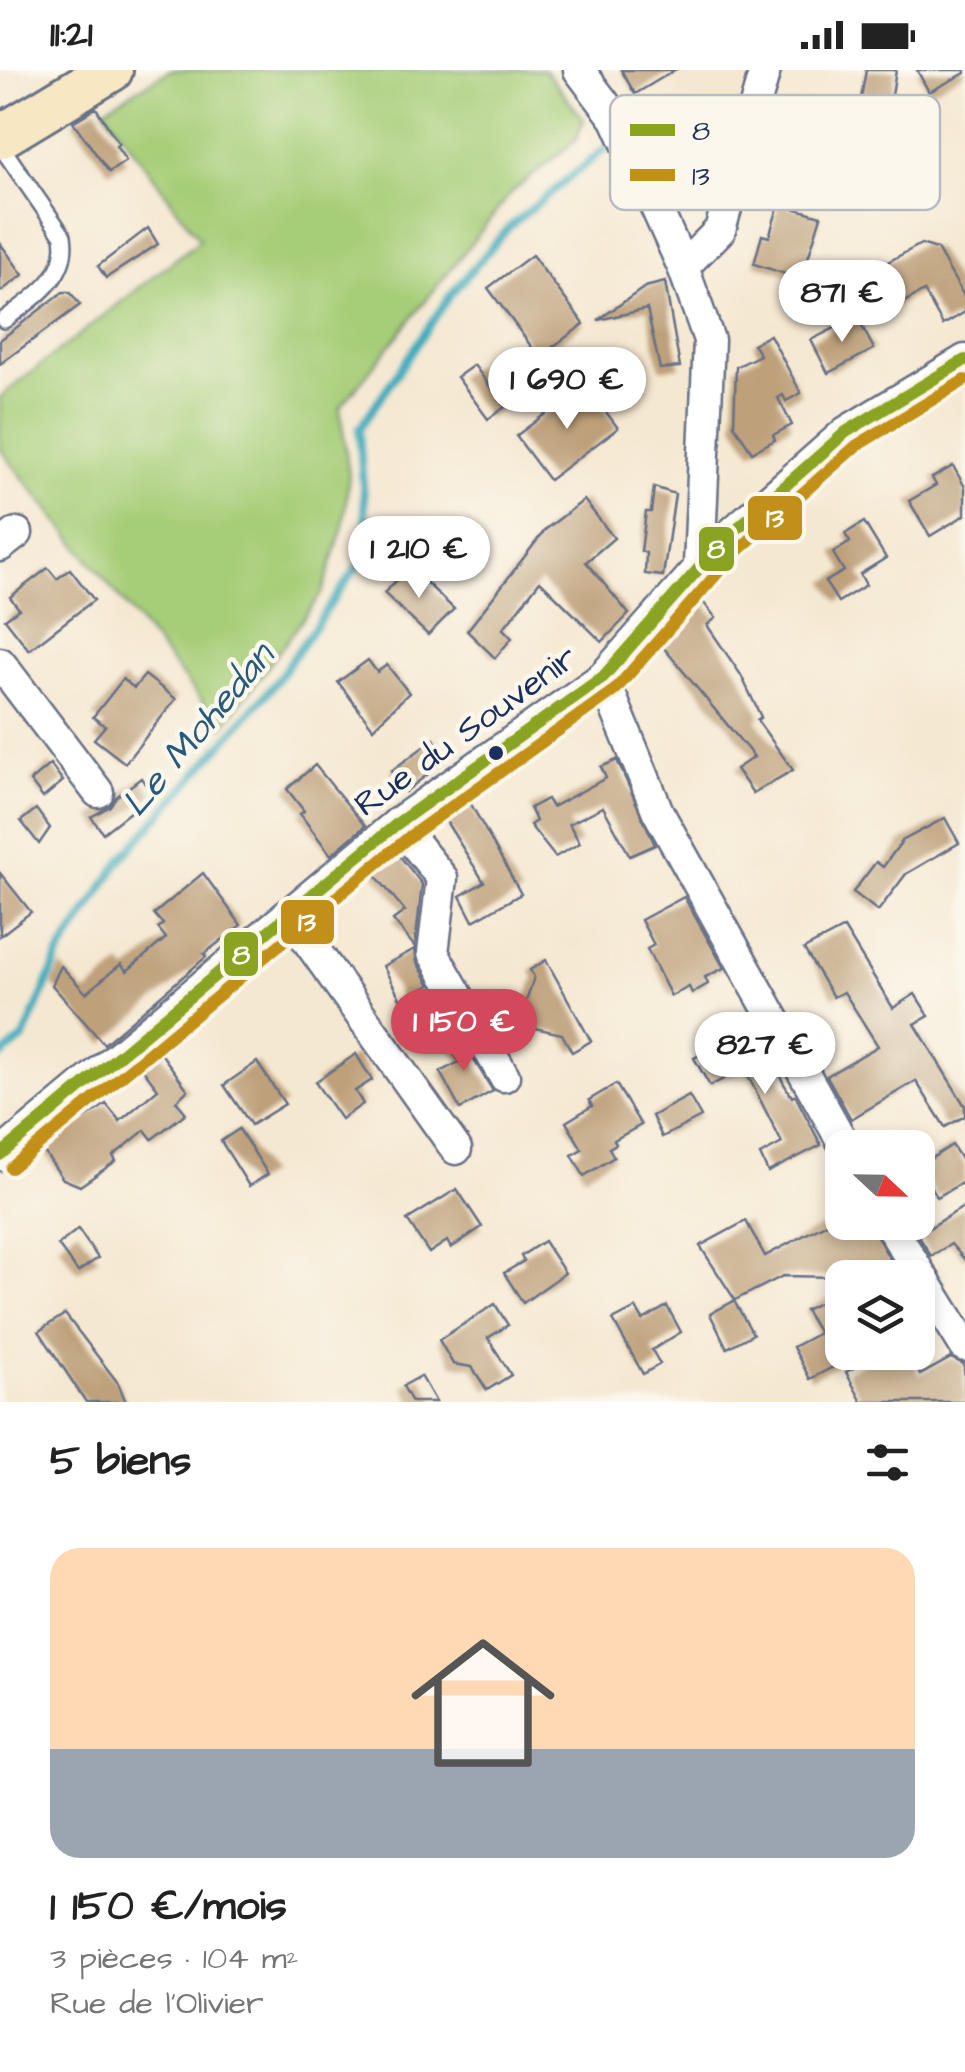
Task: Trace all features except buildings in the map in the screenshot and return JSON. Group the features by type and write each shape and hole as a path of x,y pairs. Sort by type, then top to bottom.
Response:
{"main road":[{"path":"0,137 111,70"}],"street":[{"path":"579,70 610,111"},
{"path":"757,95 764,70"},
{"path":"657,210 710,340 699,565"},
{"path":"683,266 720,230 726,210"},
{"name":"Rue du Souvenir","path":"0,1155 398,823 603,677 699,565 846,432 965,360"},
{"path":"0,663 98,792"},
{"path":"603,677 658,812 836,1130"},
{"path":"398,823 442,878 434,953 504,1076"},
{"path":"289,914 456,1149"},
{"path":"899,1240 965,1346"}],"lane":[{"path":"0,145 63,236 66,250 60,271 4,320"}],"green space":[{"path":"170,70 545,70 584,120 576,140 512,192 340,408 349,475 343,527 322,593 223,727 0,449 0,397 200,240 104,109"}],"waterway":[{"name":"Le Mohedan","path":"0,1057 24,1038 60,953 120,861 273,686 362,560 367,541 359,429 451,294 510,226 605,149"}],"transit line":[{"name":"8","path":"0,1155 398,823 603,677 723,541 846,432 965,360"},
{"name":"13","path":"11,1168 409,837 615,690 735,553 856,446 965,380"}]}
